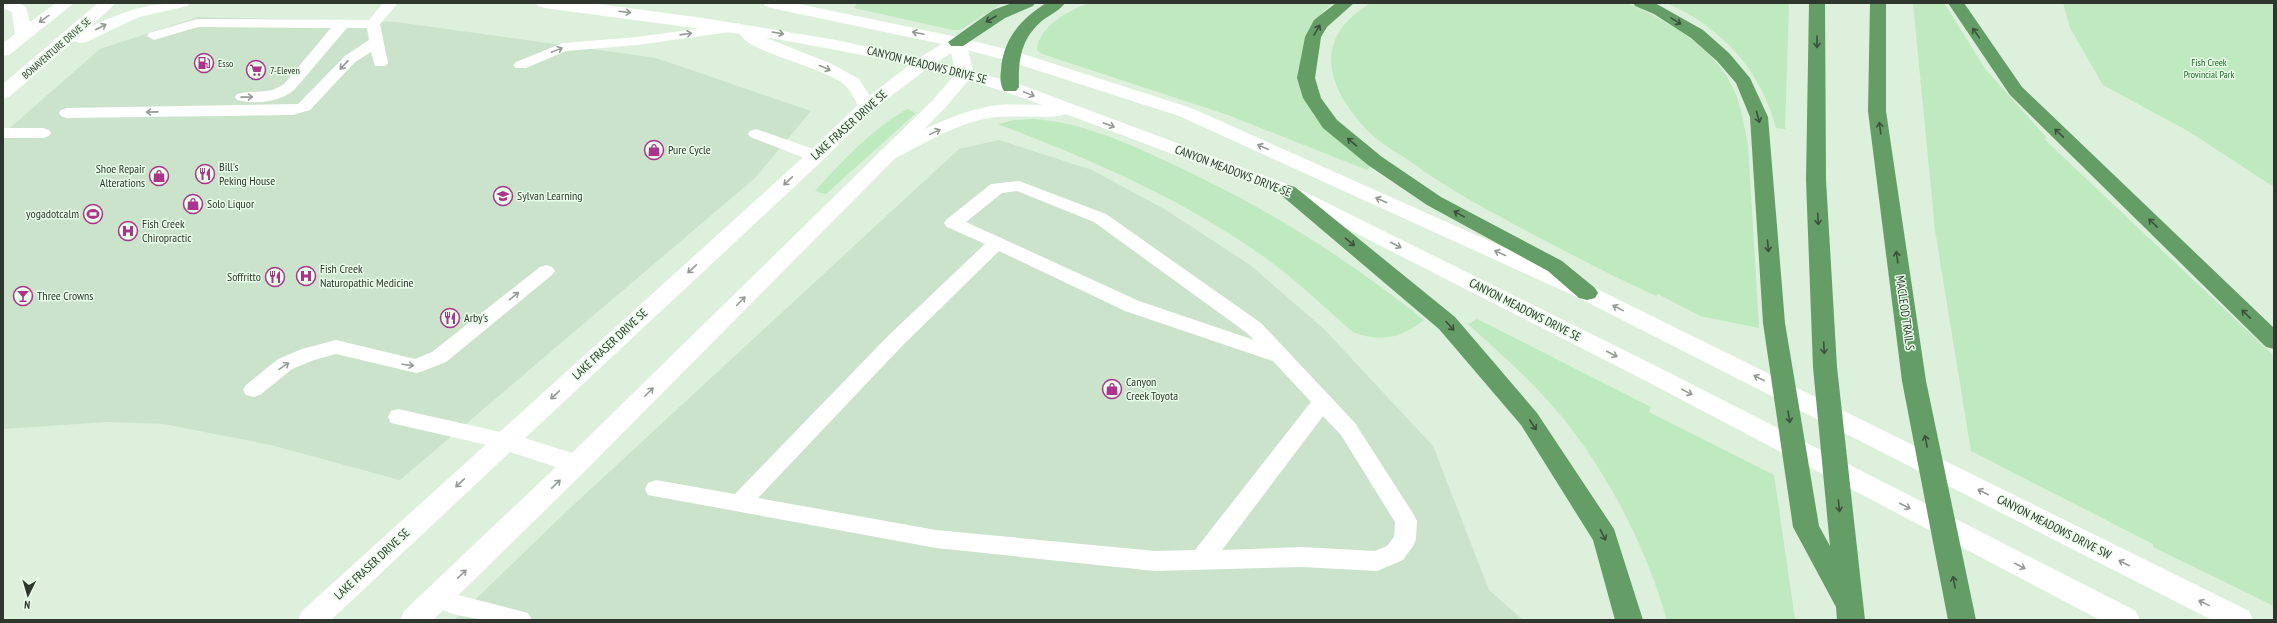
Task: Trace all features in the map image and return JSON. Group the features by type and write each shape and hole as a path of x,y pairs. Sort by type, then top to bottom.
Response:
{"highway":[{"path":"956,42 999,14 1026,3"},
{"path":"1010,87 1008,66 1015,42 1023,30 1035,17 1057,3"},
{"path":"1346,3 1320,24 1313,37 1306,78 1312,98 1330,124 1375,161 1434,201 1555,266 1588,293"},
{"path":"1641,3 1660,11 1697,34 1723,57 1744,82 1759,117 1774,323 1806,527 1850,612"},
{"path":"1817,3 1816,180 1825,367 1850,612"},
{"name":"MACLEOD TRAIL S","path":"1878,3 1877,111 1914,381 1962,620"},
{"path":"1956,3 2016,91 2274,341"},
{"path":"1288,191 1448,323 1529,419 1605,537 1629,620"}],"main road":[{"path":"6,3 20,10 23,34"},
{"path":"3,51 23,34 66,3"},
{"name":"BONAVENTURE DRIVE SE","path":"3,93 108,3"},
{"path":"54,50 134,13 182,3"},
{"name":"CANYON MEADOWS DRIVE SE","path":"544,3 740,27 879,53 965,74 1010,87 1288,191 1652,374 2126,620"},
{"path":"771,3 956,42 1011,56 1184,112 1588,293"},
{"path":"740,27 755,40 826,68 853,83 867,106"},
{"path":"414,620 576,464 939,104 965,74 956,42"},
{"name":"LAKE FRASER DRIVE SE","path":"312,620 816,156 867,106 922,64 956,42"},
{"path":"887,155 942,129 978,115 1005,111 1072,111"},
{"name":"CANYON MEADOWS DRIVE SW","path":"1588,293 2239,620"},
{"path":"505,441 576,464"}],"lane":[{"path":"154,36 198,23 373,24 391,3"},
{"path":"82,99 269,97 281,93 289,87 305,66 343,24"},
{"path":"373,24 380,62"},
{"path":"521,65 563,48 637,41 740,27"},
{"path":"67,113 293,110 304,107 350,58 376,42"},
{"path":"3,133 43,134"},
{"path":"756,134 816,156"},
{"path":"656,489 936,538 1155,561 1302,557 1377,561 1395,553 1405,539 1406,521 1348,429 1282,357 1254,328 1171,267 1100,218 1068,204 1019,186 997,188 953,223 1132,306 1282,357"},
{"path":"739,504 895,341 997,243"},
{"path":"253,390 285,364 309,354 336,347 416,366 439,357 546,271"},
{"path":"1200,560 1322,402"},
{"path":"398,417 505,441"},
{"path":"439,596 452,604 520,620"}],"shaded area":[{"path":"198,17 396,22 656,58 811,111 755,178 400,480 271,445 164,424 107,422 3,429 3,134 100,49"},
{"path":"999,140 1092,170 1166,210 1250,265 1324,329 1433,446 1489,590 1523,620 454,620 566,512 959,149"}],"green space":[{"path":"857,3 1003,3 960,30 953,30 854,8"},
{"path":"1090,3 1333,3 1314,23 1303,46 1301,72 1304,85 1309,98 1313,103 1374,164 1367,170 1228,115 1042,54 1037,50 1043,34 1056,20 1073,10"},
{"path":"1371,3 1627,3 1656,17 1686,35 1700,46 1723,70 1737,98 1744,122 1748,145 1759,328 1700,316 1658,294 1656,296 1611,274 1536,236 1457,192 1426,173 1369,132 1343,99 1335,82 1331,65 1332,48 1339,32 1352,17"},
{"path":"1667,3 1789,3 1785,129 1776,128 1760,87 1749,69 1736,53 1705,24"},
{"path":"1913,3 1944,3 1986,70 2047,138 2044,139 2274,356 2274,606 2153,547 2153,544 1971,451 1935,230"},
{"name":"Fish Creek Provincial Park","path":"2063,3 2274,3 2274,187 2188,131 2103,85 2070,28"},
{"path":"907,109 916,113 826,194 815,191 869,136 881,126"},
{"path":"1033,119 1069,124 1086,129 1137,148 1204,179 1302,234 1364,275 1424,320 1399,335 1390,337 1372,337 1353,332 1305,289 1275,265 1243,242 1176,202 1106,168 998,124 1014,120"},
{"path":"1477,319 1651,407 1649,412 1774,475 1795,620 1667,620 1645,558 1616,497 1598,467 1559,413 1512,364 1468,324"}],"place":[{"name":"Esso","path":"204,63"},
{"name":"7-Eleven","path":"256,70"},
{"name":"Pure Cycle","path":"654,150"},
{"name":"Bill's Peking House","path":"205,174"},
{"name":"Shoe Repair Alterations","path":"159,176"},
{"name":"Sylvan Learning","path":"503,196"},
{"name":"Solo Liquor","path":"193,204"},
{"name":"yogadotcalm","path":"93,214"},
{"name":"Fish Creek Chiropractic","path":"128,231"},
{"name":"Fish Creek Naturopathic Medicine","path":"306,276"},
{"name":"Soffritto","path":"275,277"},
{"name":"Three Crowns","path":"23,296"},
{"name":"Arby's","path":"450,318"},
{"name":"Canyon Creek Toyota","path":"1112,389"}]}
